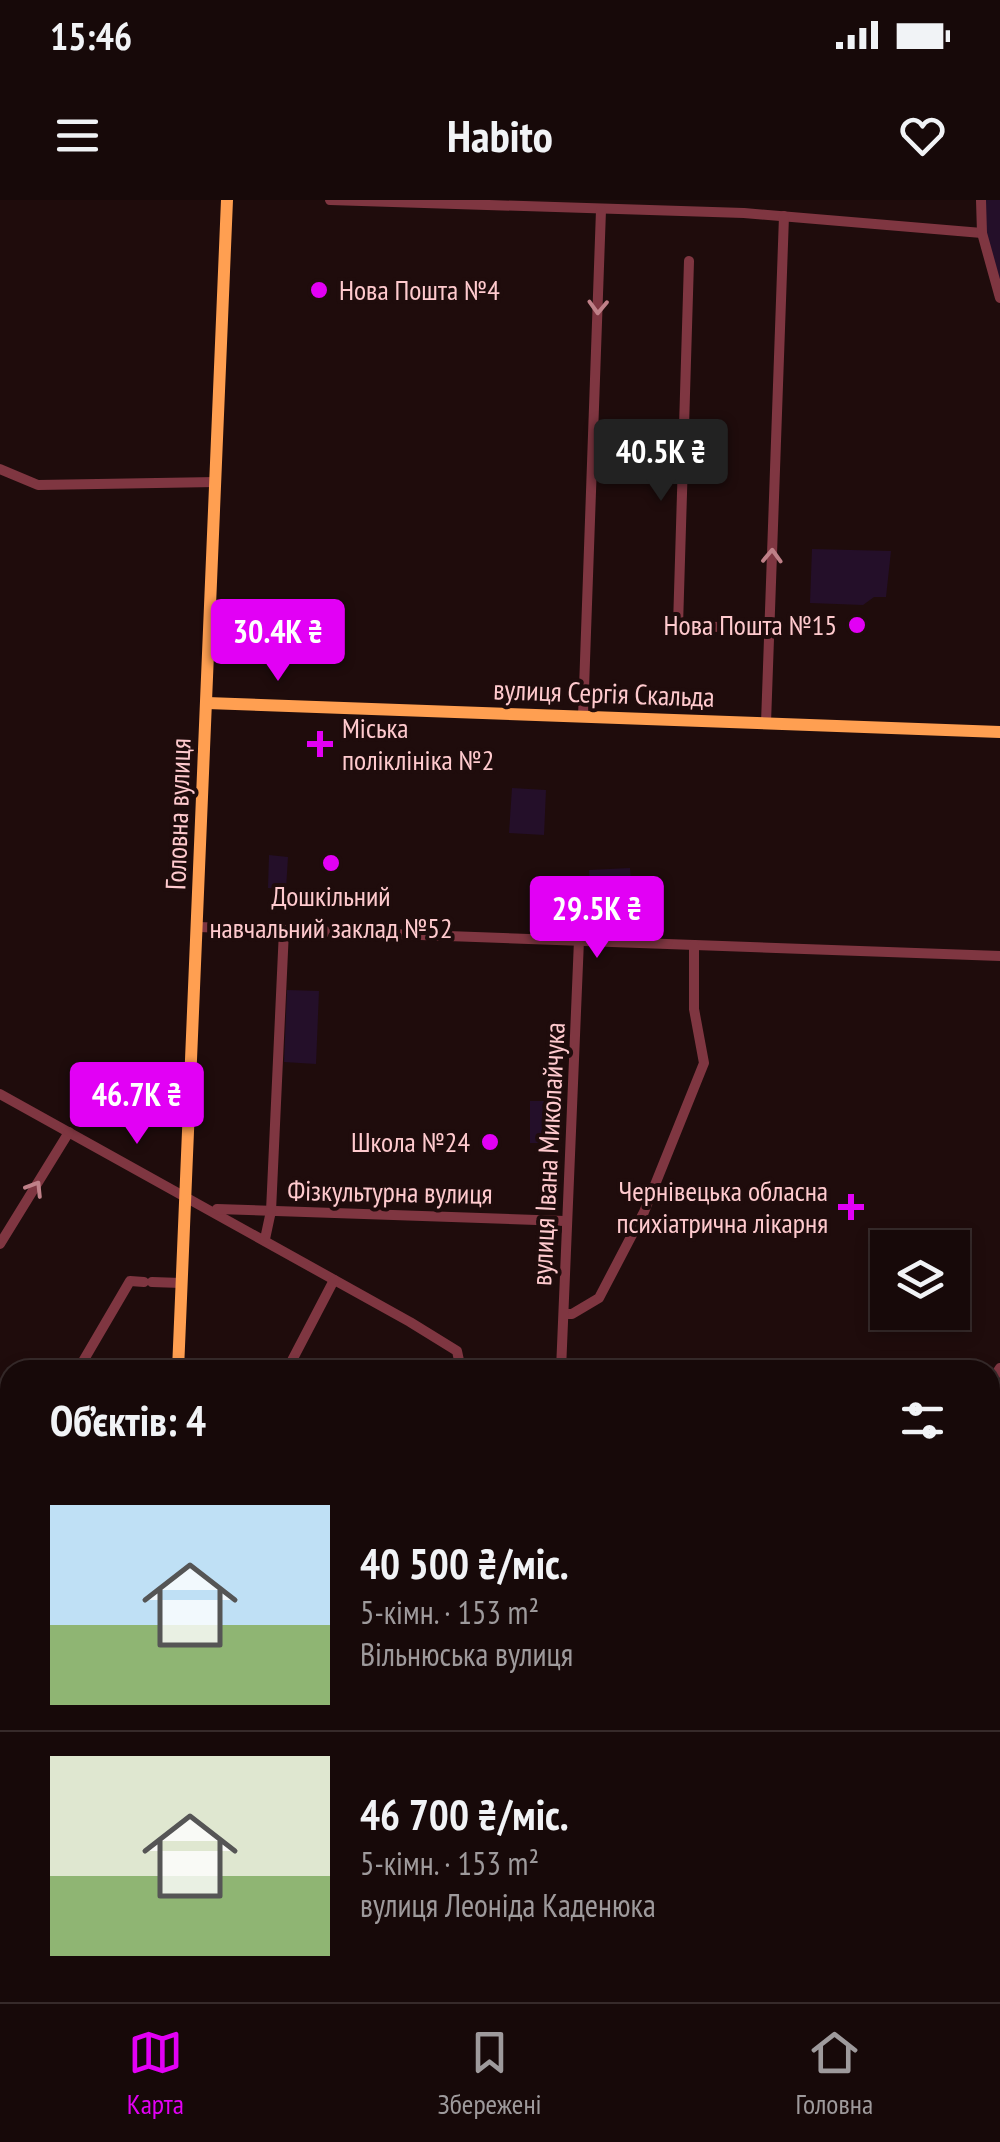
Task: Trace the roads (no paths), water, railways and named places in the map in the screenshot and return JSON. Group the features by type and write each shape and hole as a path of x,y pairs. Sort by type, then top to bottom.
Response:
{"main road":[{"name":"Головна вулиця","path":"178,1360 228,200"},
{"name":"вулиця Сергія Скальда","path":"207,703 1000,732"}],"street":[{"path":"330,200 784,216 982,233"},
{"path":"981,200 982,233 1000,298"},
{"path":"583,717 602,210"},
{"path":"766,723 784,216"},
{"path":"688,261 678,626 769,628"},
{"path":"0,469 38,485 216,482"},
{"path":"198,927 1000,956"},
{"path":"264,1239 271,1211 284,930"},
{"name":"вулиця Івана Миколайчука","path":"562,1360 579,940"},
{"path":"564,1314 572,1314 599,1298 644,1212 700,1075 704,1059 694,1009 694,945"},
{"path":"0,1094 184,1197 213,1209 457,1351 459,1360"},
{"path":"0,1244 69,1132"},
{"name":"Фізкультурна вулиця","path":"213,1209 565,1221"},
{"path":"292,1360 334,1280"},
{"path":"84,1360 130,1281 181,1283"}],"place":[{"name":"Нова Пошта №4","path":"319,290"},
{"name":"Нова Пошта №15","path":"857,625"},
{"name":"Міська поліклініка №2","path":"320,744"},
{"name":"Дошкільний навчальний заклад №52","path":"331,863"},
{"name":"Школа №24","path":"490,1142"},
{"name":"Чернівецька обласна психіатрична лікарня","path":"851,1207"}]}
